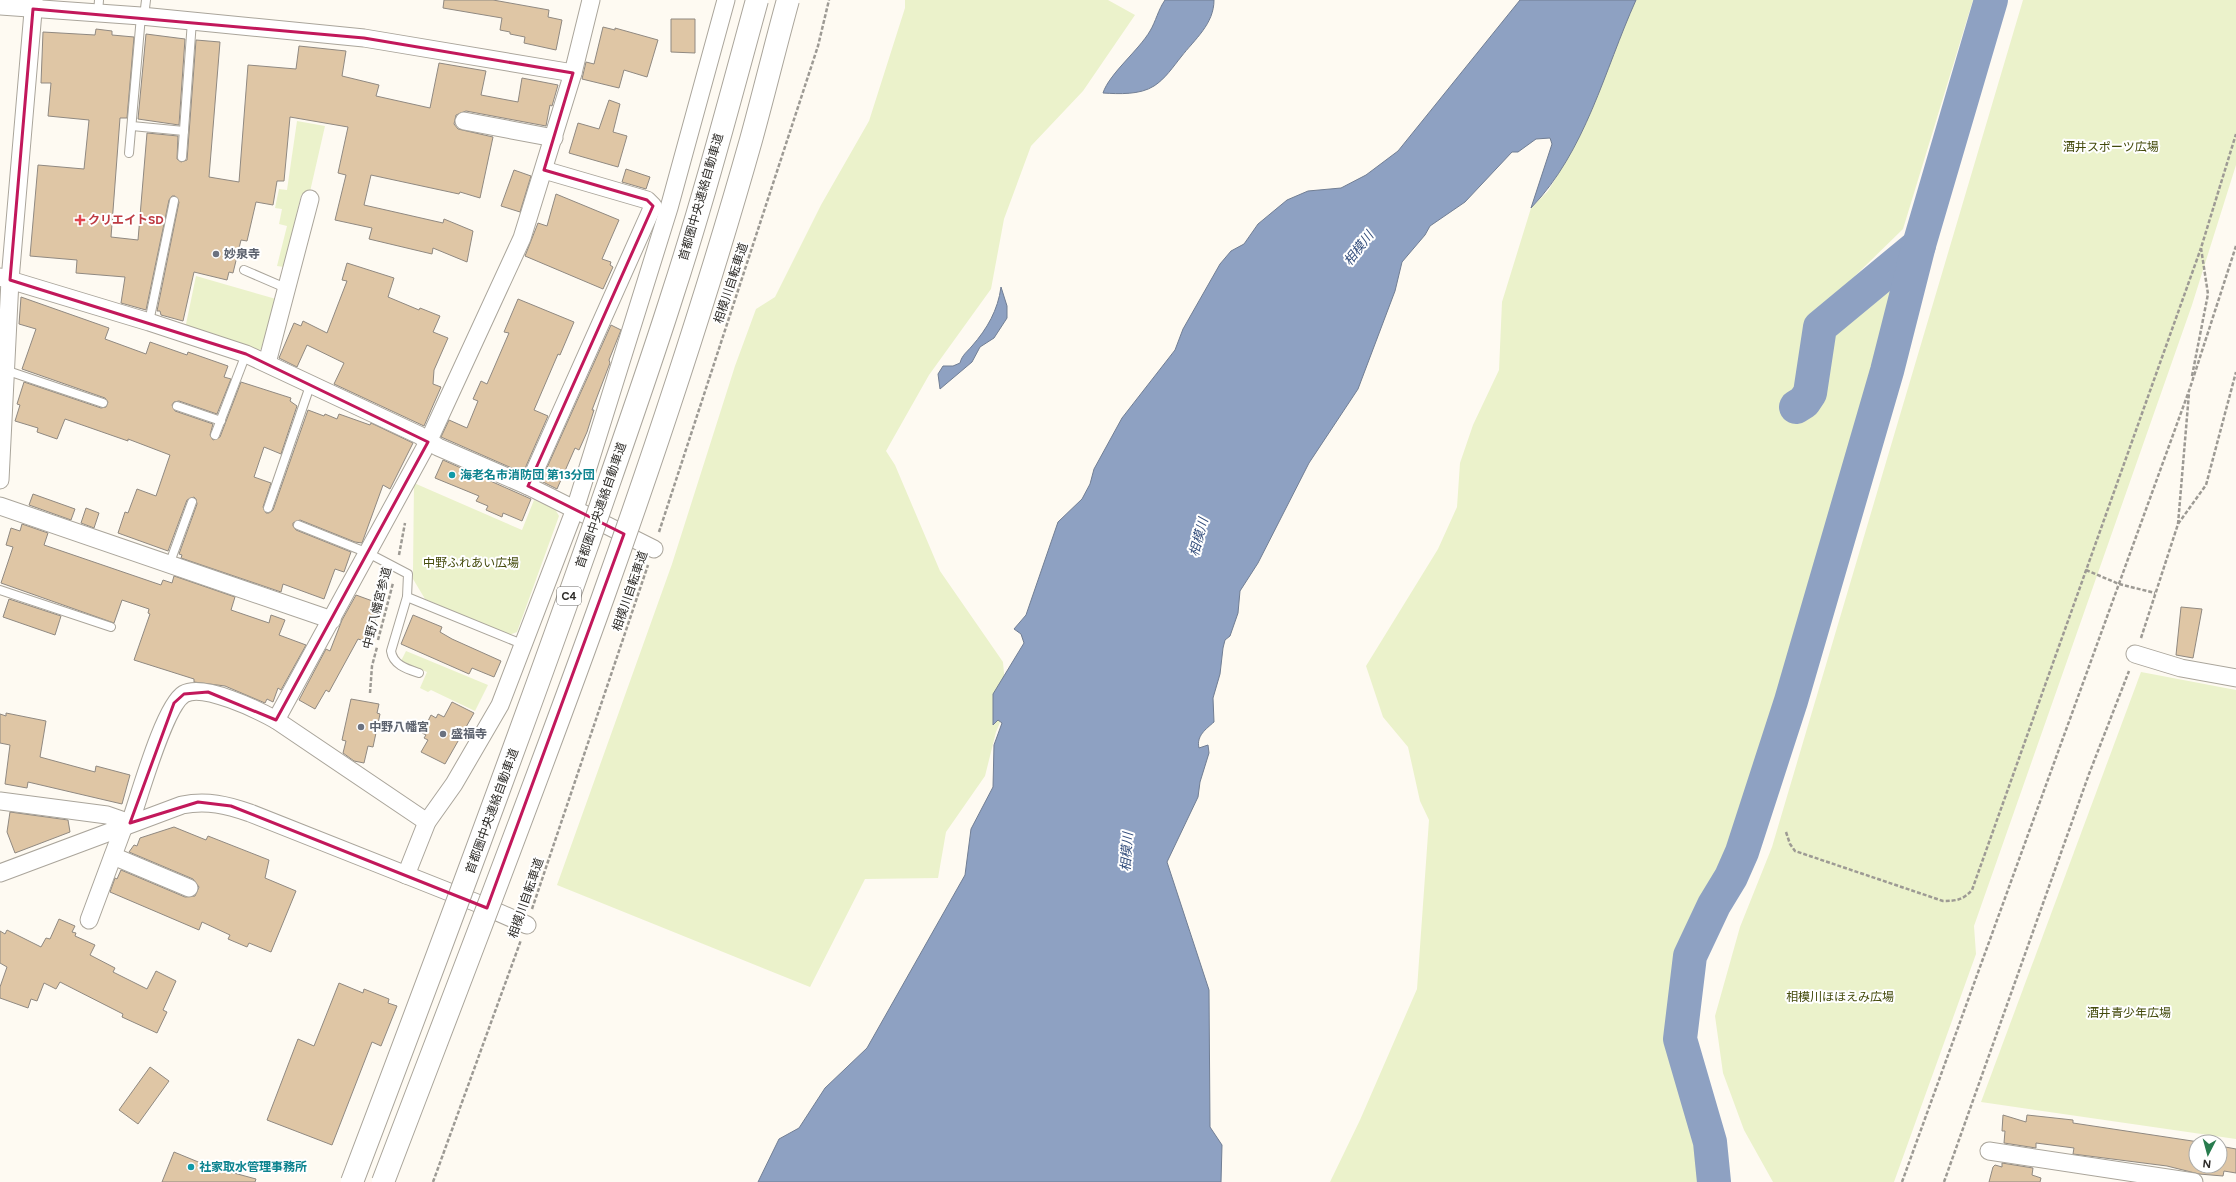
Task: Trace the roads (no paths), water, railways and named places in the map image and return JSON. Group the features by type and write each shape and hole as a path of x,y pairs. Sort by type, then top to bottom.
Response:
{"highway":[{"name":"首都圏中央連絡自動車道","path":"352,1182 531,706 622,446 672,295 720,136 757,0"},
{"name":"C4","path":"383,1182 561,712 651,457 704,295 749,147 788,0"}],"street":[{"path":"276,720 428,442 522,238 573,74 591,0"},
{"path":"406,875 427,822 454,784 500,705 522,644 575,509 669,208 726,0"},
{"path":"0,6 34,4 99,6 144,11 192,21 364,38 573,74"},
{"path":"0,480 5,278 34,4"},
{"path":"464,121 554,138"},
{"path":"528,486 653,206 647,200 544,170"},
{"path":"267,363 288,289 310,199"},
{"path":"5,278 149,322 246,354 311,383 419,436 428,442 528,486 654,549"},
{"path":"0,506 332,620"},
{"path":"2135,654 2180,668 2236,678"},
{"path":"89,920 174,703 184,694 197,691 208,692 262,712 427,822"},
{"path":"0,801 107,815 127,824"},
{"path":"0,872 78,845 127,824 182,805 198,802 214,803 250,813 406,875 526,925"},
{"path":"113,856 189,888"},
{"path":"1989,1151 2166,1180 2194,1182"}],"lane":[{"path":"129,153 144,11"},
{"path":"182,157 192,21"},
{"path":"132,126 184,131"},
{"path":"149,322 174,201"},
{"path":"244,270 288,289"},
{"path":"215,435 246,354"},
{"path":"3,369 103,403"},
{"path":"268,508 311,383"},
{"path":"177,406 221,421"},
{"path":"169,565 192,502"},
{"path":"298,525 368,553 408,574 407,597 391,651 392,656 397,663 419,673"},
{"path":"0,590 111,626"},
{"path":"407,597 522,644"}],"water":[{"path":"1165,0 1214,0 1211,16 1203,31 1162,80 1154,86 1142,91 1122,94 1103,93 1111,78 1150,31"},
{"name":"相模川","path":"1520,0 1636,0 1580,136 1550,186 1531,208 1552,144 1550,138 1536,139 1518,152 1512,152 1465,202 1430,226 1425,235 1402,262 1395,291 1358,389 1309,463 1258,563 1240,591 1238,613 1230,636 1225,640 1220,674 1213,698 1214,722 1202,733 1198,744 1199,748 1208,745 1209,753 1200,782 1198,797 1167,862 1209,990 1210,1127 1222,1145 1221,1182 758,1182 779,1139 799,1128 825,1088 867,1048 965,875 971,829 993,787 994,745 1002,723 998,720 993,725 993,694 1024,643 1021,634 1014,629 1026,615 1058,522 1082,499 1090,484 1094,469 1122,418 1175,350 1183,329 1220,264 1231,251 1244,244 1258,224 1287,200 1308,191 1341,188 1366,175 1398,151"},
{"path":"1001,287 1007,306 1007,318 994,338 980,347 972,362 940,389 938,374 943,366 953,366 960,363 963,356 977,340 991,319 1000,295"}],"waterway":[{"path":"1714,1182 1710,1142 1680,1039 1690,956 1714,905 1731,877 1742,852 1791,701 1887,371 1919,245 1991,0"},
{"path":"1796,407 1804,402 1810,393 1820,327 1919,245"}],"place":[{"name":"クリエイトSD","path":"80,220"},
{"name":"妙泉寺","path":"216,254"},
{"name":"海老名市消防団 第13分団","path":"452,475"},
{"name":"中野八幡宮","path":"361,727"},
{"name":"盛福寺","path":"443,734"},
{"name":"社家取水管理事務所","path":"191,1167"}],"park label":[{"name":"酒井スポーツ広場","path":"2111,147"},
{"name":"中野ふれあい広場","path":"471,563"},
{"name":"相模川ほほえみ広場","path":"1840,997"},
{"name":"酒井青少年広場","path":"2129,1013"}]}
